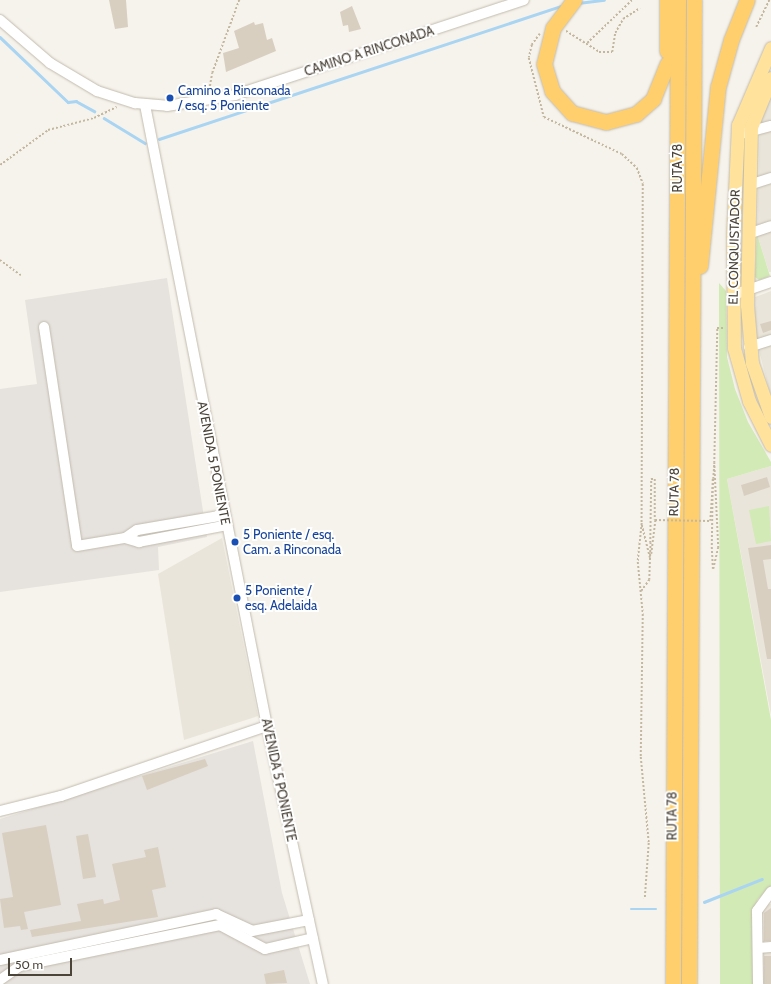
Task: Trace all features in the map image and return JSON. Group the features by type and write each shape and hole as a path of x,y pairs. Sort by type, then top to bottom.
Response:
{"highway":[{"path":"574,0 549,30 545,57 549,85 565,108 591,121 615,122 641,111 658,92 668,64"},
{"path":"667,0 668,209 676,318"},
{"name":"RUTA 78","path":"673,984 678,0"},
{"name":"RUTA 78","path":"689,984 691,352 694,0"},
{"path":"691,352 710,188 716,101 726,55 747,0"}],"main road":[{"name":"EL CONQUISTADOR","path":"771,48 744,106 737,135 733,295 734,327 741,378 771,445"},
{"name":"EL CONQUISTADOR","path":"771,78 754,114 750,133 747,291 749,347 766,390 771,417"}],"street":[{"name":"CAMINO A RINCONADA","path":"0,20 66,74 125,101 145,105 209,102 524,0"},
{"name":"AVENIDA 5 PONIENTE","path":"145,105 267,726 323,984"},
{"path":"737,135 750,133 771,126"},
{"path":"749,185 771,178"},
{"path":"748,234 771,226"},
{"path":"733,295 771,282"},
{"path":"44,327 77,546 125,538 137,530 225,515"},
{"path":"749,347 771,340"},
{"path":"125,538 139,542 227,525"},
{"path":"0,811 61,796 267,726"},
{"path":"758,984 758,906 771,892"},
{"path":"0,960 216,914 252,931 309,920"},
{"path":"0,980 20,966 220,925 265,949 313,938"},
{"path":"758,948 771,947"}],"path":[{"path":"209,102 212,73 239,0"},
{"path":"588,43 632,0"},
{"path":"756,27 769,0"},
{"path":"640,8 623,19 615,33 612,52 599,52 572,33 549,30 536,37 529,54 544,117 622,154 642,178 642,523 638,562 641,592 641,757 649,843 645,899"},
{"path":"0,164 48,130 94,118 125,101"},
{"path":"0,260 21,275"},
{"path":"714,463 718,548 715,569 712,547 717,328 734,327"},
{"path":"641,592 649,580 651,479 655,479 654,542 650,558"},
{"path":"655,520 710,521 714,479"},
{"path":"642,523 650,558"}],"shaded area":[{"path":"771,97 771,272 769,272 757,234 760,121"},
{"path":"167,278 207,537 158,547 159,570 0,592 0,389 37,384 25,300"},
{"path":"771,291 771,397 755,335 755,297"},
{"path":"771,466 771,715 727,479"},
{"path":"222,538 258,716 184,740 158,574"},
{"path":"253,741 282,893 310,984 0,984 0,819"},
{"path":"771,904 771,984 763,984 760,905"}],"green space":[{"path":"757,234 770,276 759,280 755,277"},
{"path":"719,283 726,291 727,357 735,389 748,422 771,462 771,466 727,479 771,720 771,887 758,899 753,911 754,984 720,984"},
{"path":"769,506 771,541 756,544 749,510"}],"building":[{"path":"109,0 126,0 128,27 115,29"},
{"path":"352,6 361,29 349,32 348,25 343,26 340,12"},
{"path":"254,22 255,25 263,23 267,40 272,38 276,51 226,72 223,53 239,48 234,31"},
{"path":"771,321 771,330 763,333 760,324"},
{"path":"767,477 770,487 744,496 741,485"},
{"path":"771,545 771,559 763,560 768,589 771,589 771,659 767,659 748,548"},
{"path":"205,759 208,766 147,790 142,776"},
{"path":"46,825 61,905 24,912 28,929 21,930 20,926 4,928 0,899 13,897 2,833"},
{"path":"88,834 96,877 83,879 76,836"},
{"path":"158,847 166,887 152,890 158,917 32,937 30,930 81,921 77,904 103,899 104,904 120,900 112,864 146,857 144,850"},
{"path":"771,908 771,941 764,941 764,913"},
{"path":"764,956 771,956 771,984 764,984"},
{"path":"284,970 287,983 266,984 264,974"}],"waterway":[{"path":"578,3 604,0"},
{"path":"159,139 562,6"},
{"path":"0,37 68,102 76,101 94,111"},
{"path":"104,118 145,143"},
{"path":"704,902 762,879"},
{"path":"631,909 656,909"}],"place":[{"name":"Camino a Rinconada / esq. 5 Poniente","path":"170,98"},
{"name":"5 Poniente / esq. Cam. a Rinconada","path":"235,542"},
{"name":"5 Poniente / esq. Adelaida","path":"237,598"}]}
